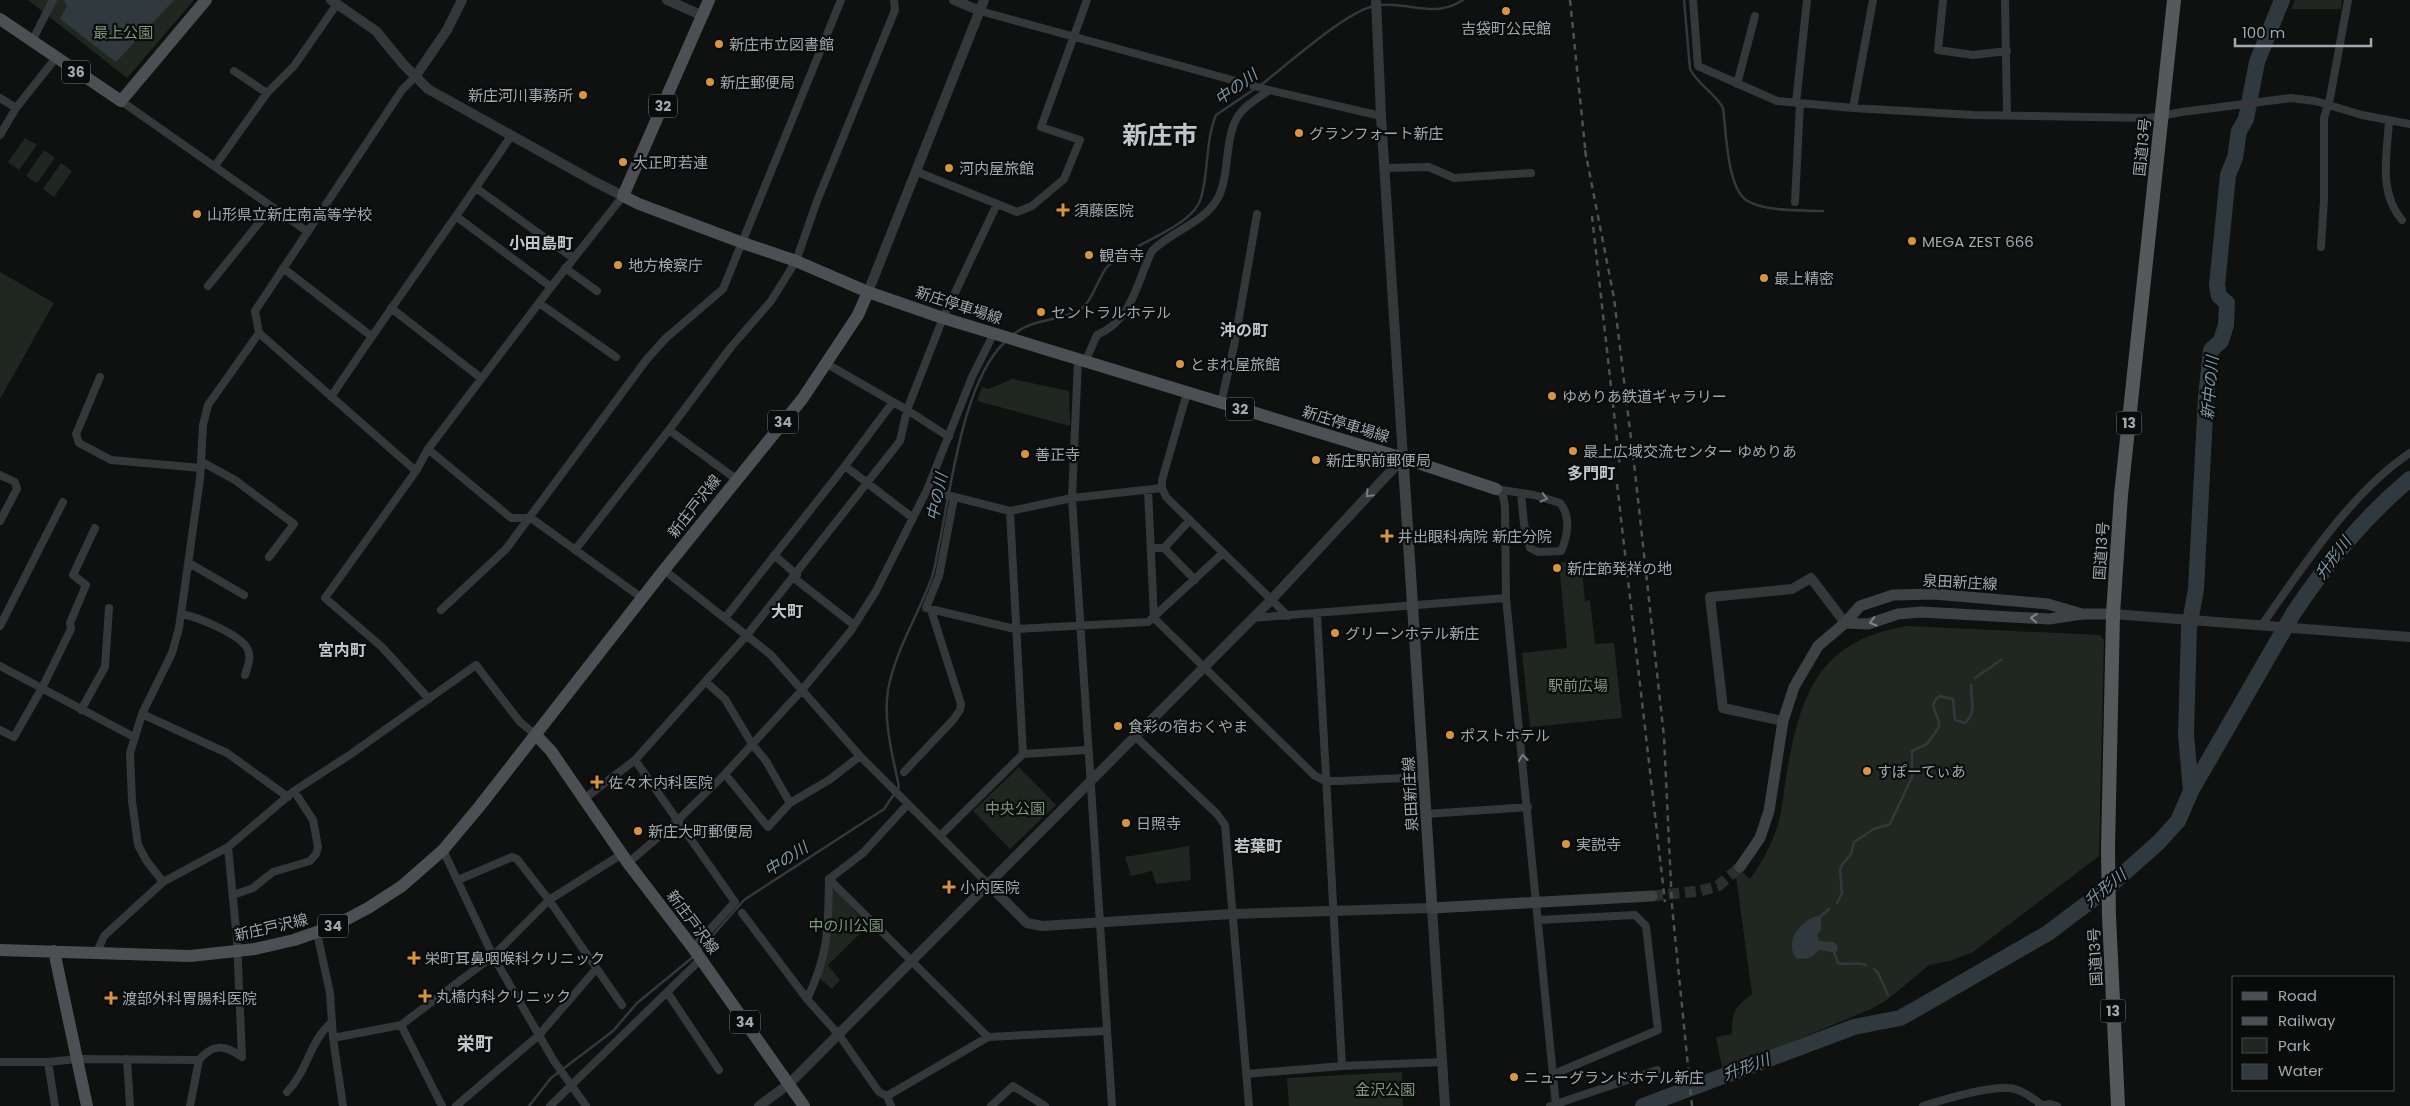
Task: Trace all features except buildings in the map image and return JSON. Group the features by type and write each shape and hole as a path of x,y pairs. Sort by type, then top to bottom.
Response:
{"highway":[{"name":"国道13号","path":"2118,1106 2109,916 2108,849 2113,614 2121,495 2174,0"}],"main road":[{"path":"121,101 206,0"},
{"name":"32","path":"623,196 709,0"},
{"name":"36","path":"0,19 55,59 121,101"},
{"name":"新庄停車場線","path":"623,196 639,204 743,243 796,260 868,292 943,318 1402,458 1496,489"},
{"name":"新庄戸沢線","path":"0,950 190,956 237,952 273,946 317,933 351,917 384,898 418,873 443,850 536,735 736,479 803,398 858,315 868,292"},
{"name":"泉田新庄線","path":"1402,458 1425,777 1432,908"},
{"name":"泉田新庄線","path":"1740,867 1760,838 1769,811 1783,721 1802,671 1818,646 1845,623 1860,606 1893,595 1934,594 2048,604 2082,614"},
{"name":"泉田新庄線","path":"1845,623 1868,624 1898,614 1920,612 2049,619 2082,614 2113,614"},
{"name":"新庄戸沢線","path":"536,735 551,751 585,798 625,858 693,948 804,1106"},
{"path":"1432,908 1652,896"},
{"path":"54,951 87,1106"}],"street":[{"path":"32,41 53,0"},
{"path":"416,472 259,334 255,311 402,90 415,77 447,30 462,0"},
{"path":"667,0 702,16"},
{"path":"441,610 506,549 648,359 666,338 723,289 841,0"},
{"path":"576,550 731,347 771,301 796,260 820,192 895,10 894,0"},
{"path":"954,0 980,11 1073,37 1251,85 1381,116"},
{"path":"868,292 984,0"},
{"path":"915,172 1017,212 1024,211 1064,179 1080,140 1041,127 1087,0"},
{"path":"759,1106 789,1084 1136,737 1271,600 1402,458 1381,116 1376,0"},
{"path":"1694,0 1698,66 1777,101 1853,108 2125,119 2162,116 2254,101 2291,98 2389,121 2410,124"},
{"path":"1795,202 1798,103 1807,0"},
{"path":"1853,108 1873,0"},
{"path":"1943,0 1938,50 1973,55 2008,51"},
{"path":"2005,0 2008,51 2007,115"},
{"path":"2321,247 2324,200 2324,118 2348,0"},
{"path":"215,166 267,93 294,66 334,2 376,31 415,77 428,89 623,196 565,268 428,449 416,472 325,598 382,647 429,699"},
{"path":"1737,84 1755,16"},
{"path":"0,135 16,108 55,59"},
{"path":"234,71 267,93"},
{"path":"1112,1106 1072,498 1082,361 1097,335 1108,330 1124,316 1135,297 1152,251 1202,216 1216,200 1224,186 1234,124 1242,111 1267,89"},
{"path":"0,98 16,108"},
{"path":"121,101 215,166 271,208 308,232"},
{"path":"2389,121 2386,187 2392,205 2402,220"},
{"path":"331,398 371,336 457,217 511,136"},
{"path":"1385,168 1429,167 1454,178 1531,173"},
{"path":"476,188 573,258"},
{"path":"585,798 635,760 706,682 796,576 900,441 907,410 943,318 997,204"},
{"path":"208,286 271,208"},
{"path":"1221,403 1234,346 1257,214"},
{"path":"457,217 551,287"},
{"path":"283,268 371,336"},
{"path":"565,268 597,291"},
{"path":"539,303 616,357"},
{"path":"392,308 481,378"},
{"path":"163,882 146,860 138,845 135,830 130,762 134,737 142,714 172,653 181,614 201,465 203,425 208,405 259,334"},
{"path":"333,1038 401,1025 493,956 549,900 625,858 677,821 725,774 802,690 854,626 876,591 927,490 972,377 999,335"},
{"path":"827,364 907,410 949,437"},
{"path":"100,377 76,434 79,443 112,460 201,465 241,484 294,524 269,557"},
{"path":"1186,393 1162,480 1162,488 1166,496 1288,616"},
{"path":"725,618 893,402"},
{"path":"669,430 736,479"},
{"path":"428,449 511,518 531,518 642,598"},
{"path":"2266,626 2300,572 2350,509 2380,477 2410,453"},
{"path":"845,466 914,518"},
{"path":"0,475 15,482 17,489 0,521"},
{"path":"927,490 1010,511 1072,498 1162,488"},
{"path":"1496,489 1521,493 1554,500 1560,503 1565,508 1568,517 1567,531 1561,551 1538,552 1530,548 1524,524 1521,493"},
{"path":"1496,489 1503,495 1505,507 1506,598 1554,1074 1554,1105 1657,1070"},
{"path":"1148,490 1154,618 1303,766 1325,781 1425,777"},
{"path":"953,498 939,576 926,608 1015,629 1148,622 1224,553"},
{"path":"0,626 63,502"},
{"path":"1010,511 1023,754"},
{"path":"1164,548 1190,520"},
{"path":"0,730 14,737 42,688 71,629 70,623 86,585 73,575 95,528"},
{"path":"1151,548 1164,548 1195,580"},
{"path":"774,555 854,626"},
{"path":"189,563 244,595"},
{"path":"664,570 771,655 860,756 1027,923 1042,926 1232,914 1432,908 1445,1106"},
{"path":"1783,721 1723,708 1710,597 1792,589 1811,578 1845,623"},
{"path":"1252,618 1506,598"},
{"path":"81,710 105,667 109,608"},
{"path":"904,772 953,720 960,710 961,704 931,610"},
{"path":"181,614 194,616 221,629 246,646 250,654 245,675"},
{"path":"1317,614 1342,1066"},
{"path":"2113,614 2410,637"},
{"path":"97,952 104,936 163,882 228,847 294,791 476,665 520,722 536,735"},
{"path":"0,666 134,737"},
{"path":"706,682 725,698 752,744 766,761 790,803"},
{"path":"142,714 227,753 288,797"},
{"path":"1136,737 1217,814 1225,825 1249,1106"},
{"path":"940,836 1023,754 1088,750"},
{"path":"725,774 768,827 790,803 829,780 860,756"},
{"path":"635,760 736,902 693,948"},
{"path":"233,895 252,888 273,872 310,861 316,854 318,847 313,820 294,791"},
{"path":"829,879 863,853 908,804"},
{"path":"1426,814 1528,807"},
{"path":"190,1106 199,1060 207,1050 217,1047 233,1051 242,1057 237,952 228,847"},
{"path":"443,850 493,956 554,1061 586,1106"},
{"path":"458,880 512,857 517,860 549,900 622,1005"},
{"path":"829,879 988,1037"},
{"path":"807,999 821,968 827,942 829,879"},
{"path":"742,913 807,999 838,1035 879,1092 887,1096 891,1106"},
{"path":"1538,920 1635,915 1640,918 1646,926 1658,1030 1554,1074"},
{"path":"317,933 330,993 333,1038 343,1106"},
{"path":"550,1106 570,1083 700,960"},
{"path":"456,1106 539,1035 596,969"},
{"path":"667,992 719,1070"},
{"path":"287,1092 296,1083 322,1030 332,1022"},
{"path":"401,1025 412,1051 442,1106"},
{"path":"887,1096 988,1037 1106,1031"},
{"path":"0,1062 48,1062 76,1059 199,1060"},
{"path":"128,1059 130,1106"},
{"path":"48,1062 55,1106"},
{"path":"1246,1074 1342,1066 1443,1062"},
{"path":"991,1106 1013,1086 1045,1106"},
{"path":"1923,1106 1944,1099 2008,1088 2024,1092 2040,1105 2057,1106"}],"green space":[{"name":"最上公園","path":"28,0 194,0 127,78"},
{"path":"2295,0 2342,0 2341,9 2291,9"},
{"path":"25,138 37,145 19,170 8,162"},
{"path":"44,150 55,158 37,183 26,176"},
{"path":"61,163 72,171 54,197 43,189"},
{"path":"0,272 54,303 0,399"},
{"path":"1012,379 1069,391 1070,426 977,401 982,387 989,389"},
{"name":"駅前広場","path":"1581,560 1585,601 1590,600 1595,644 1614,643 1622,718 1530,727 1522,653 1567,648 1559,563"},
{"path":"1907,626 2100,635 2104,640 2099,856 1973,952 1950,961 1929,965 1887,1000 1871,1009 1772,1050 1722,1067 1716,1037 1732,1034 1735,1011 1752,994 1735,869 1738,868 1750,879 1773,839 1781,813 1791,748 1806,698 1818,677 1832,659 1852,645 1876,634"},
{"name":"中央公園","path":"1019,767 1056,805 1010,849 973,811"},
{"path":"1189,846 1191,880 1156,884 1152,871 1131,876 1125,857"},
{"name":"中の川公園","path":"835,889 868,926 828,965 840,980 832,989 819,978 831,891"},
{"name":"金沢公園","path":"1402,1072 1403,1106 1289,1106 1287,1078"}],"water":[{"name":"最上公園","path":"64,0 174,0 116,62 60,19 67,6"},
{"path":"1817,916 1821,917 1821,930 1817,935 1819,941 1834,942 1838,946 1836,953 1820,950 1810,958 1797,959 1793,953 1792,946 1795,933 1805,923"}],"waterway":[{"name":"中の川","path":"1380,5 1432,9 1452,6 1463,0"},
{"path":"1684,0 1690,69 1697,80 1716,98 1723,108 1728,157 1731,171 1740,193 1746,200 1763,207 1783,210 1823,211"},
{"name":"新中の川","path":"2191,791 2186,735 2189,628 2196,589 2206,397 2211,350 2221,341 2226,325 2227,303 2219,296 2217,285 2228,175 2235,158 2239,131 2246,119 2257,62 2282,0"},
{"name":"中の川","path":"1261,85 1349,17 1375,6"},
{"name":"中の川","path":"1014,334 1029,325 1070,314 1083,308 1107,267 1130,251 1174,227 1196,209 1201,198 1210,136 1216,115 1256,88"},
{"name":"中の川","path":"699,951 744,900 884,809 899,787 889,739 888,690 896,660 933,572 961,434 970,406 980,380 992,358 1006,341"},
{"name":"升形川","path":"1643,1106 1854,1027 1900,1018 2048,933 2105,890 2159,842 2178,821 2191,791 2293,614 2319,577 2361,525 2410,479"},
{"path":"1975,678 2001,660"},
{"path":"1837,903 1842,893 1840,870 1851,854 1854,842 1874,829 1890,824 1912,777 1912,751 1927,744 1939,727 1933,705 1936,699 1940,696 1953,699 1955,720 1965,723 1969,719 1972,710 1971,685"},
{"path":"1819,918 1829,909"},
{"path":"1834,952 1838,963 1866,965"},
{"name":"中の川","path":"529,1106 551,1078 613,1031 637,1003 693,957"},
{"path":"1874,969 1878,973 1888,995"}],"tunnel":[{"path":"1652,896 1700,891 1718,886 1740,867"}],"railway":[{"path":"1570,0 1586,157"},
{"path":"1585,150 1614,298 1635,472 1664,737 1672,906 1692,1106"},
{"path":"1592,216 1620,467"},
{"path":"1617,484 1665,902"}],"place":[{"name":"吉袋町公民館","path":"1506,11"},
{"name":"新庄市立図書館","path":"719,44"},
{"name":"新庄郵便局","path":"710,82"},
{"name":"新庄河川事務所","path":"583,95"},
{"name":"グランフォート新庄","path":"1299,133"},
{"name":"大正町若連","path":"623,162"},
{"name":"河内屋旅館","path":"949,168"},
{"name":"須藤医院","path":"1063,210"},
{"name":"山形県立新庄南高等学校","path":"197,214"},
{"name":"MEGA ZEST 666","path":"1912,241"},
{"name":"観音寺","path":"1089,255"},
{"name":"地方検察庁","path":"618,265"},
{"name":"最上精密","path":"1764,278"},
{"name":"セントラルホテル","path":"1041,312"},
{"name":"とまれ屋旅館","path":"1180,364"},
{"name":"ゆめりあ鉄道ギャラリー","path":"1552,396"},
{"name":"最上広域交流センター ゆめりあ","path":"1573,451"},
{"name":"善正寺","path":"1025,454"},
{"name":"新庄駅前郵便局","path":"1316,460"},
{"name":"井出眼科病院 新庄分院","path":"1387,536"},
{"name":"新庄節発祥の地","path":"1557,568"},
{"name":"グリーンホテル新庄","path":"1335,633"},
{"name":"食彩の宿おくやま","path":"1118,726"},
{"name":"ポストホテル","path":"1450,735"},
{"name":"すぽーてぃあ","path":"1867,771"},
{"name":"佐々木内科医院","path":"597,782"},
{"name":"日照寺","path":"1126,823"},
{"name":"新庄大町郵便局","path":"638,831"},
{"name":"実説寺","path":"1566,844"},
{"name":"小内医院","path":"949,887"},
{"name":"栄町耳鼻咽喉科クリニック","path":"414,958"},
{"name":"丸橋内科クリニック","path":"425,996"},
{"name":"渡部外科胃腸科医院","path":"111,998"},
{"name":"ニューグランドホテル新庄","path":"1514,1077"}],"district":[{"name":"新庄市","path":"1160,135"},
{"name":"小田島町","path":"541,243"},
{"name":"沖の町","path":"1244,330"},
{"name":"多門町","path":"1591,473"},
{"name":"大町","path":"787,611"},
{"name":"宮内町","path":"342,650"},
{"name":"若葉町","path":"1258,846"},
{"name":"栄町","path":"475,1043"}]}
